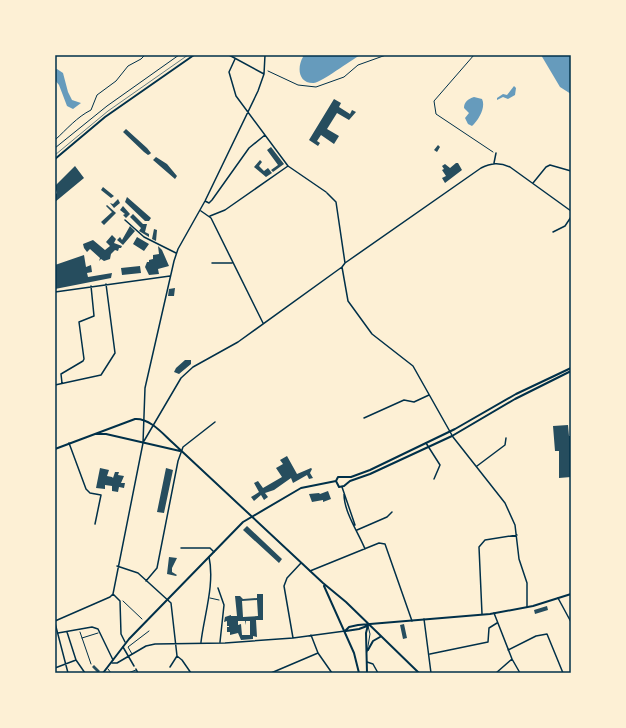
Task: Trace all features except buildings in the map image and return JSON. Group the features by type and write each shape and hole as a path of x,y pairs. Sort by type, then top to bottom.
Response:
{"main road":[{"path":"55,159 105,117 194,55"},
{"path":"103,673 113,662 126,643 251,516 301,488 336,481 338,477 363,473 450,432 516,394 571,368"},
{"path":"336,481 337,485 342,487 347,482 370,474 452,436 515,398 571,371"},
{"path":"55,449 135,419 144,420 153,425 322,583 346,602 419,673"},
{"path":"93,434 106,434 181,452"},
{"path":"345,477 347,482"},
{"path":"322,583 356,657 359,673"},
{"path":"345,631 349,627 494,613 527,607 571,594"},
{"path":"345,631 359,629 368,625"},
{"path":"367,673 368,652 366,633 368,625"},
{"path":"368,652 373,641 380,636"}],"street":[{"path":"229,55 264,74"},
{"path":"68,673 55,622 110,597 113,594 117,566 143,443 145,388 176,253 205,201 248,112 264,74 265,55"},
{"path":"236,59 230,68 229,73 236,96 288,166 326,192 336,202 345,263"},
{"path":"205,201 209,203 212,200 249,148 265,135"},
{"path":"494,164 496,153"},
{"path":"143,443 183,376 198,363 238,342 342,267 345,263 481,168 491,164 503,164 510,167 571,211"},
{"path":"533,183 546,167 550,165 571,171"},
{"path":"210,216 225,210 288,166"},
{"path":"200,210 210,216 263,323"},
{"path":"553,232 565,226 571,217"},
{"path":"125,220 144,237 176,253"},
{"path":"212,263 232,263"},
{"path":"342,267 348,301 372,334 413,366 452,436 505,503 515,525 519,559 527,584 527,607"},
{"path":"55,292 170,276"},
{"path":"55,385 101,376 116,353 106,284"},
{"path":"62,384 61,374 84,361 79,323 80,320 94,316 91,286"},
{"path":"364,418 404,400 414,402 429,395"},
{"path":"146,581 157,568 181,452 184,446 215,422"},
{"path":"477,466 505,445 506,438"},
{"path":"69,443 86,489 90,492 101,495 95,524"},
{"path":"426,443 440,466 434,479"},
{"path":"342,487 365,549"},
{"path":"357,530 388,517 392,512"},
{"path":"482,614 479,547 485,540 516,535"},
{"path":"310,571 379,543 384,544 412,621"},
{"path":"181,548 209,548 214,552"},
{"path":"201,643 211,567 209,557"},
{"path":"293,638 284,586 287,578 301,563"},
{"path":"117,566 133,571 167,600 172,608 177,656 170,667"},
{"path":"218,588 224,606 220,643"},
{"path":"113,594 120,601 121,634 126,643"},
{"path":"558,598 571,622"},
{"path":"494,613 508,650 520,673"},
{"path":"424,619 430,654 431,673"},
{"path":"430,654 488,642 489,628 498,623"},
{"path":"58,633 92,627 98,628 113,662 117,663 146,646 155,644 220,643 293,638 345,631"},
{"path":"67,632 73,655 85,673"},
{"path":"508,650 536,636 547,634 563,673"},
{"path":"310,635 318,653 332,673"},
{"path":"123,647 134,666"},
{"path":"271,673 318,653"},
{"path":"177,656 182,660 191,673"},
{"path":"496,673 512,659"},
{"path":"55,668 76,660"},
{"path":"367,662 373,664 378,673"}],"lane":[{"path":"132,655 128,647 149,631"},
{"path":"107,668 111,673"},
{"path":"128,673 136,670"}],"path":[{"path":"55,140 77,117 91,110 97,95 116,81 128,66 141,60 145,55"},
{"path":"55,148 107,106 179,55"},
{"path":"268,70 298,85 316,87 344,77 358,65 386,55"},
{"path":"474,55 434,101 435,110 436,114 496,153"},
{"path":"210,598 222,600"},
{"path":"122,601 142,619"},
{"path":"80,631 81,638 91,664"},
{"path":"81,638 99,633"}],"water":[{"path":"302,55 361,55 322,80 313,83 304,80 300,74 300,65 303,57"},
{"path":"541,55 571,55 571,94 560,87"},
{"path":"57,69 63,73 68,92 72,100 81,103 73,109 67,106 59,85 55,80 55,70"},
{"path":"514,86 516,88 515,95 508,99 503,97 497,100 497,98 503,94 507,95"},
{"path":"474,97 482,99 483,106 479,117 472,126 468,124 465,118 469,113 464,108 467,101"}],"tram line":[{"path":"55,155 108,111 188,55"}]}
